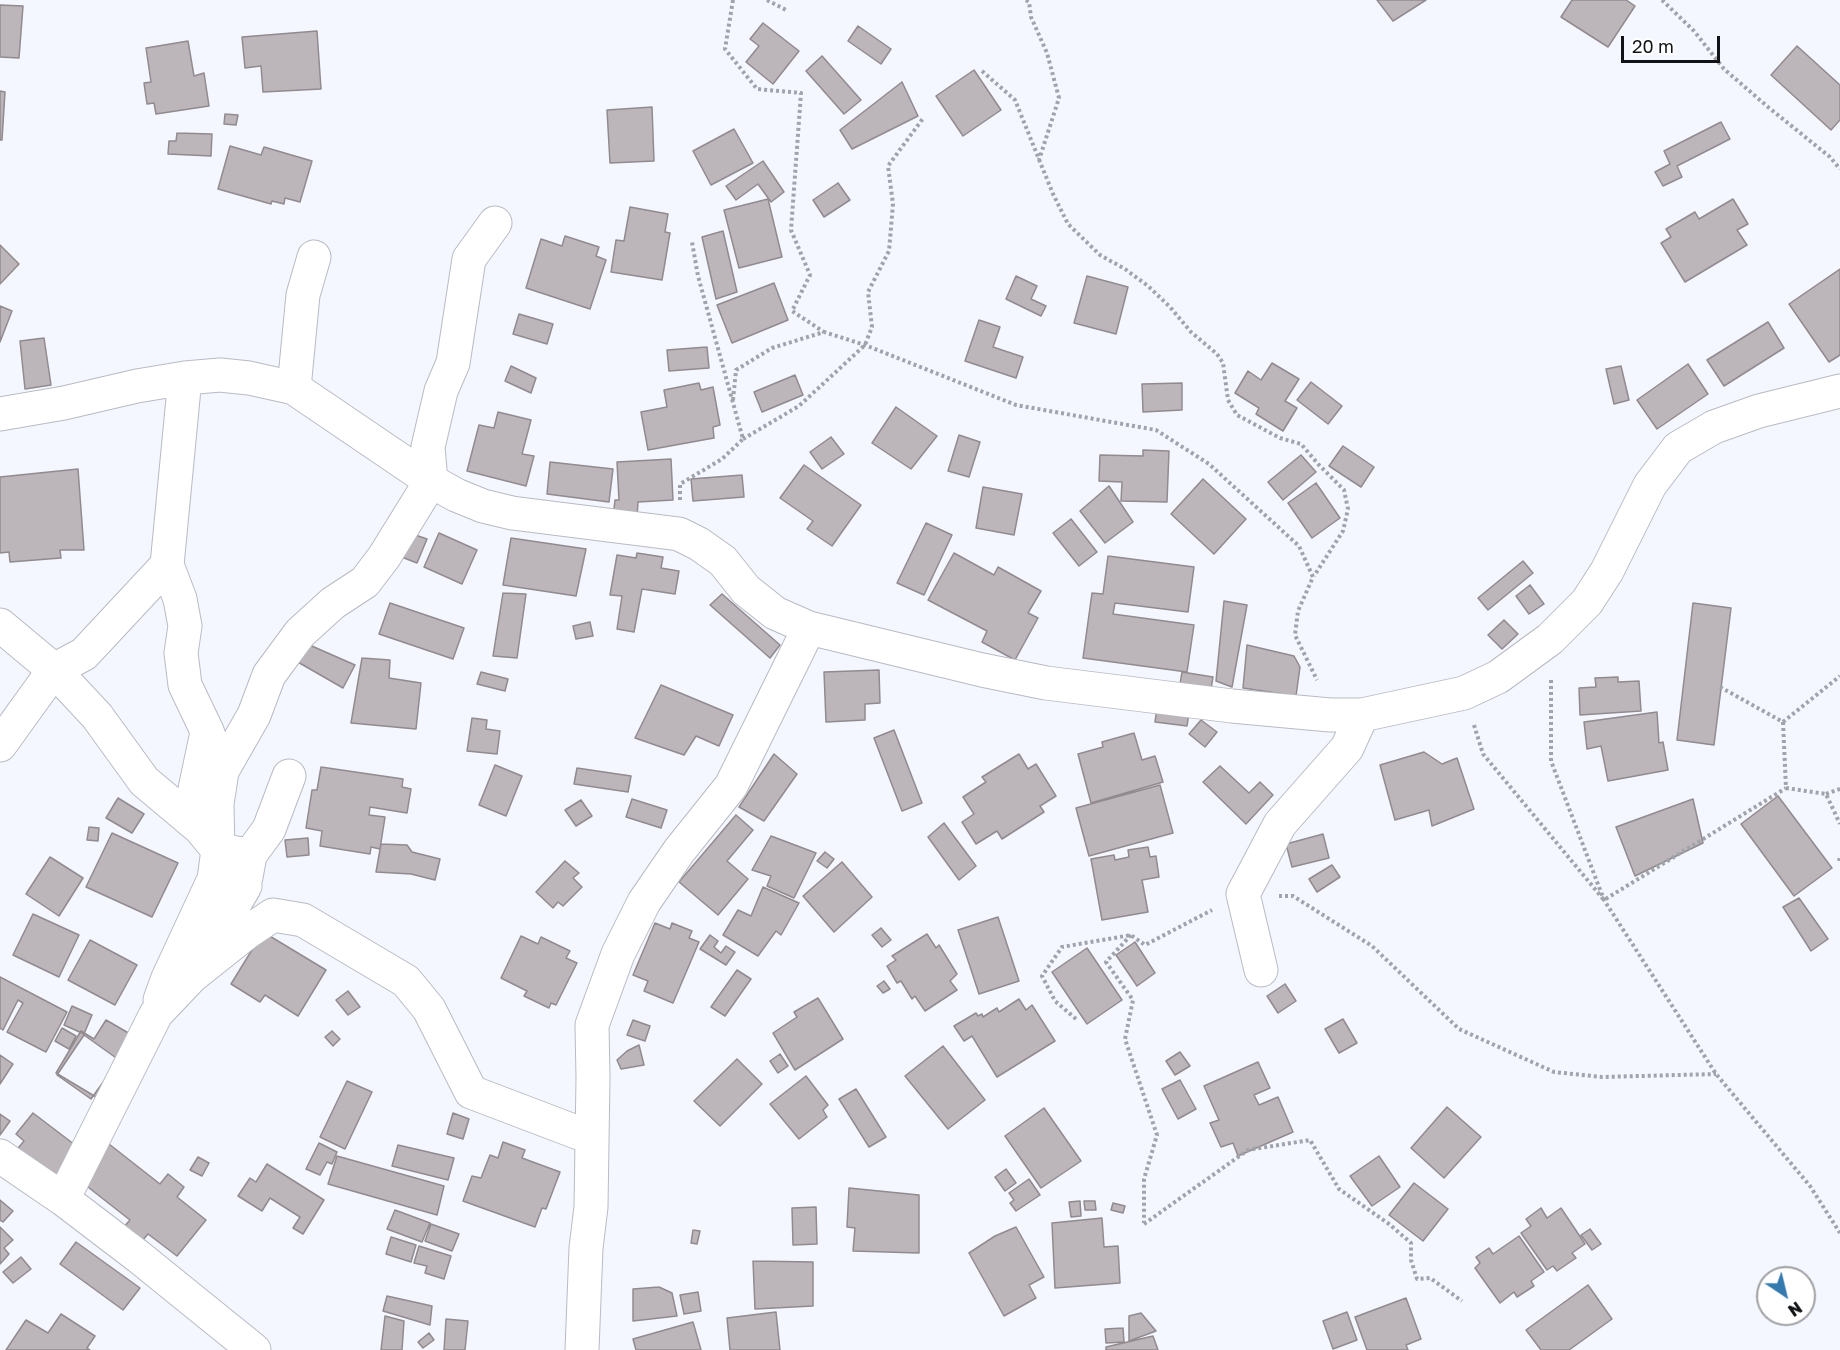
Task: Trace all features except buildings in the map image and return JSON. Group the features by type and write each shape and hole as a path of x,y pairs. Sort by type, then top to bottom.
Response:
{"street":[{"path":"232,866 217,804 222,771 254,715 269,675 300,633 333,603 365,582 384,557 431,482 428,447 441,391 453,363 469,259 495,223"},
{"path":"294,388 303,296 314,257"},
{"path":"0,414 185,378 220,375 294,388 431,482 483,506 512,513 679,534 699,544 723,561 746,590 775,613 809,628 971,668 1046,683 1185,701 1330,715 1362,715 1464,693 1498,676 1550,639 1587,602 1606,572 1650,485 1678,448 1714,427 1759,411 1798,399 1840,391"},
{"path":"185,378 167,565 180,599 185,626 181,653 185,685 207,731 222,771"},
{"path":"0,745 54,670 84,654 167,565"},
{"path":"0,625 54,670 97,716 144,781 200,828 232,866 245,886 192,976"},
{"path":"582,1350 586,1248 591,1208 592,1025 618,954 644,902 679,851 731,786 809,628"},
{"path":"1261,970 1243,894 1280,824 1347,748 1362,715"},
{"path":"207,731 195,789 217,804"},
{"path":"63,1198 156,1014 168,978 232,866 270,829 289,777"},
{"path":"156,1014 192,976 246,933 273,915 303,920 406,981 429,1009 471,1092 592,1138"},
{"path":"0,1156 63,1198 254,1350"}],"path":[{"path":"733,0 725,49 757,89 801,93 791,230 810,275 792,311 824,332 865,345 1016,405 1156,430 1209,464 1262,511 1299,546 1313,577"},
{"path":"767,0 786,10"},
{"path":"1026,0 1029,2 1031,17 1047,53 1059,98 1039,161"},
{"path":"1662,0 1694,31 1724,69 1830,157 1840,169"},
{"path":"982,71 1015,100 1039,161 1068,224 1100,255 1125,269 1148,286 1191,332 1217,354 1223,363 1228,400 1237,415 1280,438 1301,444 1344,490 1348,508 1342,531 1313,577 1298,611 1295,635 1313,670 1330,715"},
{"path":"679,534 680,484 722,459 743,439 799,406 865,345 872,327 868,292 889,251 893,204 888,166 924,117"},
{"path":"692,242 698,276 743,439"},
{"path":"733,400 736,370 772,348 824,332"},
{"path":"1550,639 1551,761 1604,900"},
{"path":"1783,722 1840,676"},
{"path":"1720,687 1783,722"},
{"path":"1464,693 1484,754 1604,900 1716,1074 1810,1186 1840,1233"},
{"path":"1783,722 1786,788"},
{"path":"1604,900 1786,788 1826,794 1840,789"},
{"path":"1826,794 1840,824"},
{"path":"1076,1019 1054,1001 1042,976 1062,947 1131,935 1145,945 1243,894 1293,896 1372,946 1459,1029 1554,1071 1602,1077 1716,1074"},
{"path":"1131,935 1106,962 1133,1000 1125,1039 1157,1135 1144,1179 1144,1224 1248,1150 1310,1140 1339,1189 1412,1243 1411,1260 1417,1279 1430,1278 1462,1301"}]}
